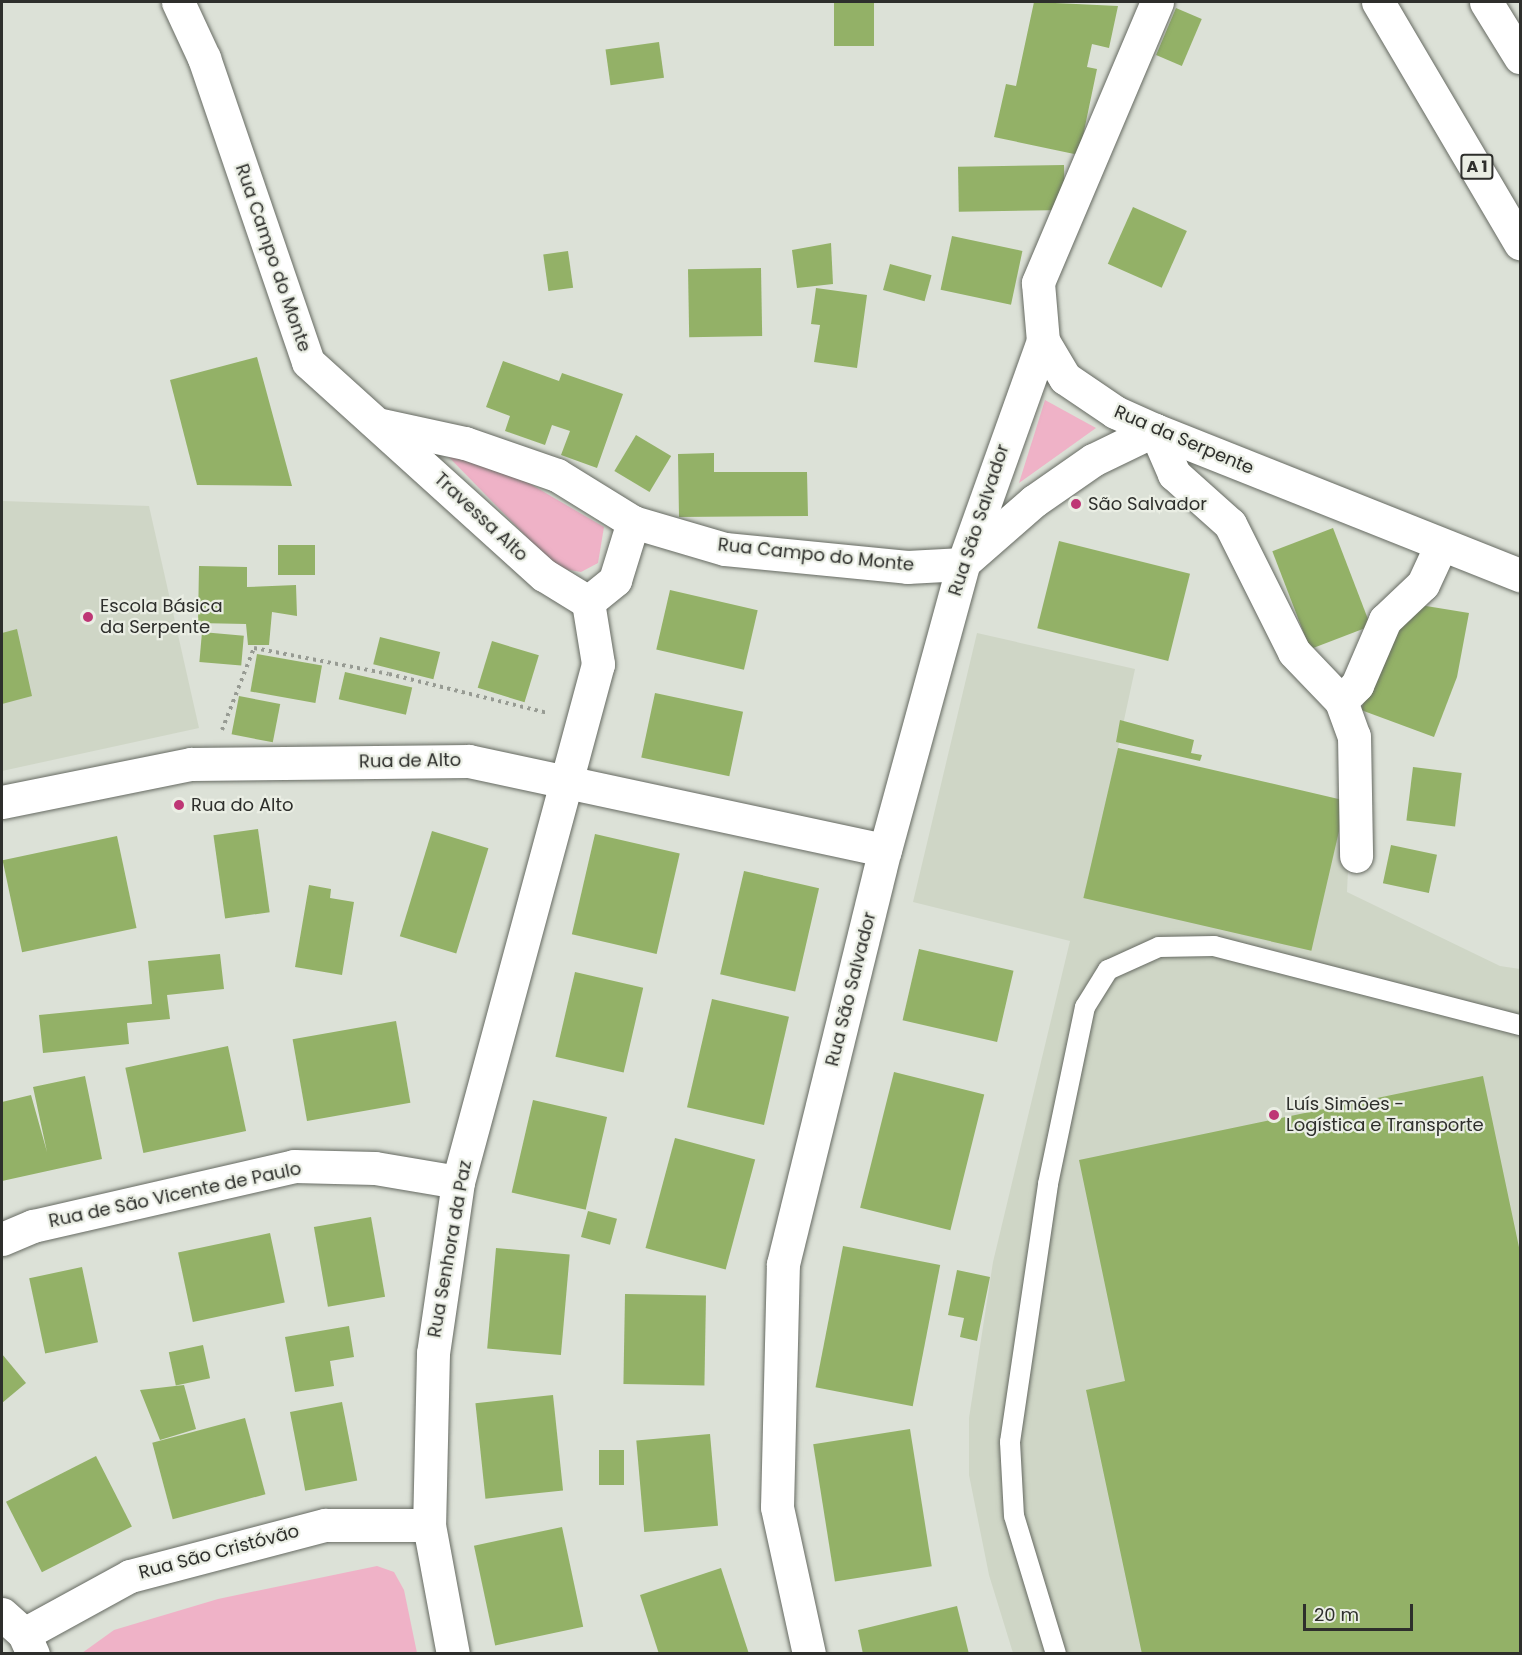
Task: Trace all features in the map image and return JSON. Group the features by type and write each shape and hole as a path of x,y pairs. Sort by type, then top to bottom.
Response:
{"main road":[{"name":"Rua Campo do Monte","path":"178,2 204,58 308,362 380,425 465,442 557,475 633,522 725,549 907,567 963,564"},
{"name":"Rua da Serpente","path":"1157,2 1038,284 1043,341 1065,378 1115,412 1155,430 1521,575"},
{"name":"A 1","path":"1378,2 1521,243"},
{"path":"1486,2 1521,57"},
{"name":"Rua São Salvador","path":"809,1653 777,1507 783,1264 885,850 963,564 1043,341"},
{"name":"Travessa Alto","path":"380,425 544,575 588,602"},
{"path":"963,564 1034,501 1093,460 1155,430 1174,474 1230,524 1294,652 1341,701 1354,736 1356,856"},
{"path":"568,785 598,664 588,602 615,580 633,522"},
{"path":"1341,701 1357,685 1385,620 1423,584 1441,544"},
{"name":"Rua de Alto","path":"2,802 209,764 469,760 568,785 885,850"},
{"name":"Rua Senhora da Paz","path":"453,1653 429,1525 433,1353 458,1182 568,785"},
{"name":"Rua de São Vicente de Paulo","path":"2,1239 33,1226 294,1166 375,1168 458,1182"},
{"name":"Rua São Cristóvão","path":"20,1634 130,1576 325,1525 429,1525"}],"lane":[{"path":"1056,1653 1014,1516 1010,1442 1048,1184 1085,1007 1108,970 1159,947 1214,946 1521,1025"}],"path":[{"path":"209,764 254,648 528,706 583,727"}],"shaded area":[{"path":"1045,400 1096,428 1019,483"},
{"path":"440,448 501,467 604,527 598,563 581,572 557,568"},
{"name":"Escola Básica da Serpente","path":"2,501 149,506 199,728 2,771"},
{"name":"Luís Simões - Logística e Transporte","path":"977,633 1135,669 1118,748 1351,804 1347,892 1500,966 1520,969 1520,1653 1013,1653 989,1575 969,1475 969,1418 993,1262 1070,941 913,902"},
{"path":"377,1566 394,1572 404,1590 417,1653 82,1653 114,1630 218,1599"}],"building":[{"path":"834,2 874,2 874,46 834,46"},
{"path":"1034,2 1118,6 1109,48 1092,44 1087,67 1097,69 1079,155 994,137 1006,84 1016,86"},
{"path":"1176,8 1202,19 1182,66 1156,55"},
{"path":"659,42 664,78 611,85 606,50"},
{"path":"1064,165 1065,210 959,212 958,167"},
{"path":"1133,207 1187,231 1162,288 1108,264"},
{"path":"952,236 1022,251 1011,305 941,290"},
{"path":"831,243 833,284 797,288 792,250"},
{"path":"568,251 573,288 548,291 543,254"},
{"path":"890,264 932,275 925,301 883,290"},
{"path":"761,268 762,336 689,337 688,269"},
{"path":"816,288 867,295 857,368 814,362 820,325 811,324"},
{"path":"257,357 292,486 197,485 170,380"},
{"path":"503,361 559,381 562,373 623,394 597,468 561,455 570,431 552,425 545,445 505,431 510,416 486,407"},
{"path":"636,435 671,456 650,492 614,471"},
{"path":"714,453 714,472 807,472 808,516 679,517 678,454"},
{"path":"1333,528 1371,626 1310,649 1272,551"},
{"path":"1059,541 1190,574 1168,661 1037,628"},
{"path":"278,545 315,545 315,575 278,575"},
{"path":"199,566 247,567 247,587 296,585 297,616 272,612 269,645 248,645 246,624 198,623"},
{"path":"670,590 758,610 744,670 656,649"},
{"path":"1420,605 1469,613 1457,677 1434,737 1361,710 1383,650"},
{"path":"17,629 32,696 2,704 2,633"},
{"path":"202,632 244,636 241,666 199,662"},
{"path":"380,637 440,652 433,679 373,664"},
{"path":"492,641 539,655 525,702 478,688"},
{"path":"257,654 322,665 315,703 250,691"},
{"path":"345,672 412,688 406,715 339,699"},
{"path":"655,693 743,712 729,776 641,758"},
{"path":"239,696 280,704 273,742 232,734"},
{"path":"1120,720 1194,740 1191,753 1202,755 1200,761 1116,742"},
{"path":"1118,748 1346,801 1311,951 1083,898"},
{"path":"1413,767 1462,773 1455,827 1406,821"},
{"path":"258,829 270,912 225,918 213,835"},
{"path":"432,831 488,848 456,953 400,936"},
{"path":"595,834 680,854 657,954 572,934"},
{"path":"117,836 137,928 22,952 3,860"},
{"path":"1391,845 1437,855 1429,893 1383,883"},
{"path":"744,871 819,888 795,992 720,974"},
{"path":"309,885 331,889 330,898 354,902 342,975 295,967"},
{"path":"919,949 1014,971 997,1042 903,1020"},
{"path":"220,954 224,989 167,995 170,1019 127,1023 129,1044 43,1053 39,1015 152,1004 148,961"},
{"path":"575,972 643,988 624,1073 555,1057"},
{"path":"712,999 789,1017 764,1125 687,1107"},
{"path":"396,1021 410,1103 307,1121 293,1039"},
{"path":"228,1046 246,1131 143,1153 125,1068"},
{"path":"894,1072 984,1094 950,1230 860,1208"},
{"path":"85,1076 102,1159 2,1181 2,1102 31,1095 47,1152 33,1087"},
{"path":"1483,1076 1520,1252 1520,1654 1142,1654 1086,1390 1125,1381 1079,1160"},
{"path":"533,1100 607,1117 586,1210 512,1193"},
{"path":"675,1138 755,1159 726,1270 645,1248"},
{"path":"588,1211 617,1219 610,1245 581,1237"},
{"path":"371,1217 385,1297 328,1307 314,1227"},
{"path":"270,1233 285,1302 193,1322 178,1253"},
{"path":"843,1246 940,1265 913,1406 816,1387"},
{"path":"496,1248 570,1254 561,1355 487,1349"},
{"path":"82,1267 98,1342 45,1354 29,1278"},
{"path":"957,1270 990,1277 977,1341 960,1337 964,1318 948,1315"},
{"path":"625,1294 706,1295 704,1385 623,1384"},
{"path":"349,1326 354,1357 330,1361 334,1386 295,1392 285,1337"},
{"path":"203,1345 210,1378 176,1386 169,1352"},
{"path":"2,1354 26,1383 2,1403"},
{"path":"184,1385 196,1429 160,1440 140,1390"},
{"path":"553,1395 563,1490 485,1499 475,1403"},
{"path":"342,1402 357,1481 305,1491 290,1412"},
{"path":"245,1418 265,1494 173,1519 152,1443"},
{"path":"910,1429 932,1566 835,1582 813,1444"},
{"path":"710,1434 718,1526 644,1532 636,1440"},
{"path":"599,1450 624,1450 624,1485 599,1485"},
{"path":"96,1456 132,1526 42,1572 6,1502"},
{"path":"562,1527 583,1627 495,1645 474,1546"},
{"path":"721,1568 749,1654 659,1654 640,1595"},
{"path":"957,1606 969,1654 863,1654 858,1630"}],"place":[{"name":"São Salvador","path":"1076,504"},
{"name":"Escola Básica da Serpente","path":"88,617"},
{"name":"Rua do Alto","path":"179,805"},
{"name":"Luís Simões - Logística e Transporte","path":"1274,1115"}]}
